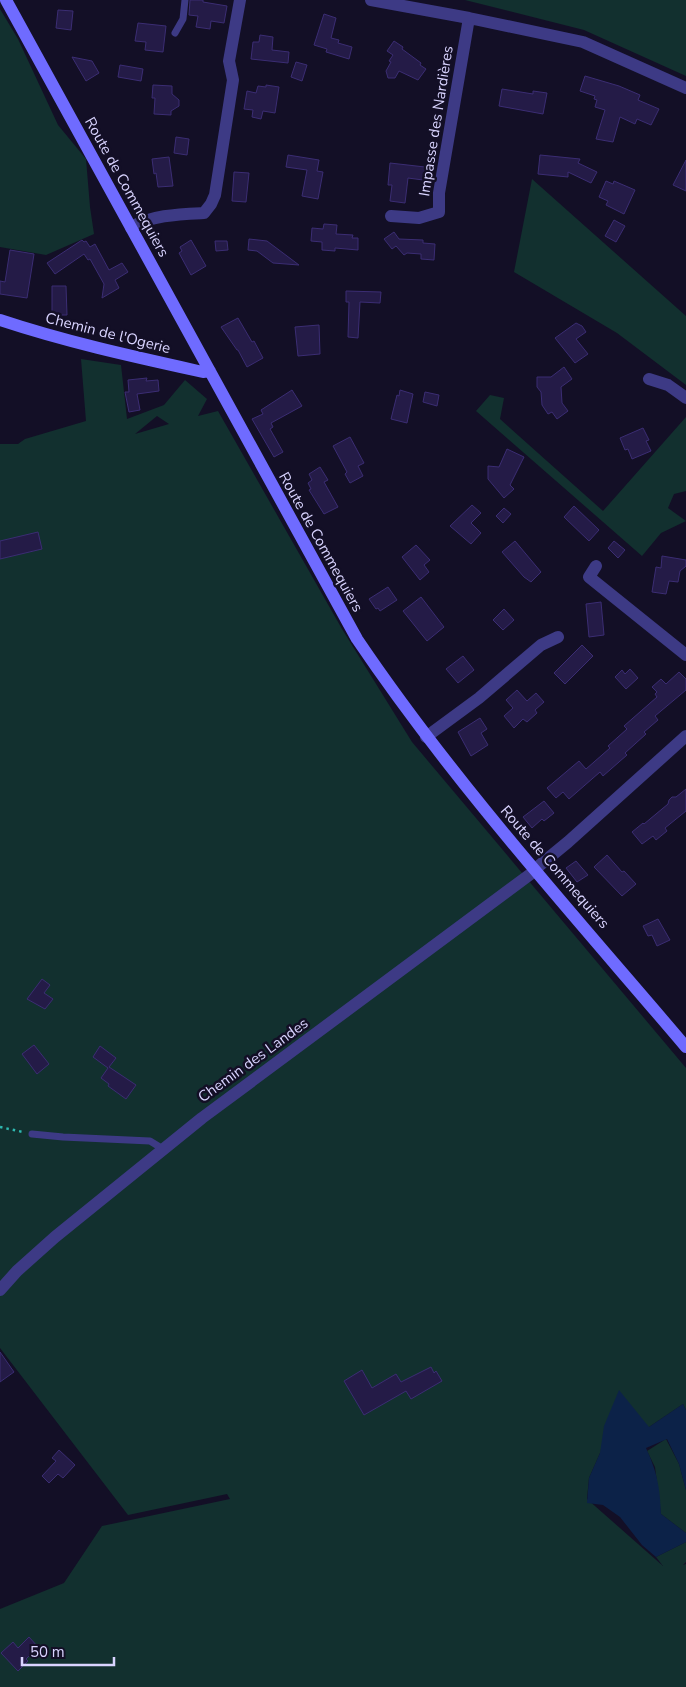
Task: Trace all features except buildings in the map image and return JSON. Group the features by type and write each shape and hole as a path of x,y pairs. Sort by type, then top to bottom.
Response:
{"street":[{"name":"Route de Commequiers","path":"6,0 357,639 426,737 479,804 686,1047"},
{"path":"131,228 138,223 176,215 204,213 211,204 215,194 233,80 229,61 240,0"},
{"path":"371,0 582,42 686,88"},
{"name":"Impasse des Nardières","path":"392,216 419,218 439,212 439,193 469,18"},
{"name":"Chemin de l'Ogerie","path":"0,320 135,357 203,372 210,371"},
{"path":"649,379 668,385 686,398"},
{"path":"596,566 589,577 686,655"},
{"path":"426,737 479,698 541,644 558,637"},
{"name":"Chemin des Landes","path":"0,1290 17,1271 55,1237 202,1118 536,870 686,736"}],"lane":[{"path":"175,33 183,19 185,0"},
{"path":"32,1134 150,1141 163,1149"}],"path":[{"path":"0,1127 32,1134"}],"green space":[{"path":"465,0 686,0 686,76 584,30"},
{"path":"0,9 18,39 58,125 86,159 94,234 46,255 0,247"},
{"path":"532,179 686,316 686,385 617,333 514,272"},
{"path":"81,359 121,365 127,419 164,405 185,380 207,399 198,416 218,411 342,629 412,742 686,1068 686,1410 683,1404 649,1427 600,1453 589,1478 587,1499 663,1566 656,1557 686,1542 686,1562 683,1565 686,1564 686,1687 0,1687 0,1609 64,1583 102,1526 230,1499 227,1494 128,1515 0,1348 0,444 18,444 25,439 86,421","holes":["157,416 169,424 135,434"]},
{"path":"490,395 504,398 500,419 603,511 686,417 686,491 674,494 668,508 686,521 661,533 642,556 476,411"},
{"path":"666,1439 679,1464 686,1490 686,1533 661,1514 655,1467 647,1451"}],"water":[{"path":"619,1390 649,1427 683,1404 686,1410 686,1490 679,1464 667,1439 646,1448 657,1480 661,1514 686,1533 686,1542 656,1557 642,1545 620,1517 603,1505 587,1503 589,1478 600,1453 604,1426"}]}
